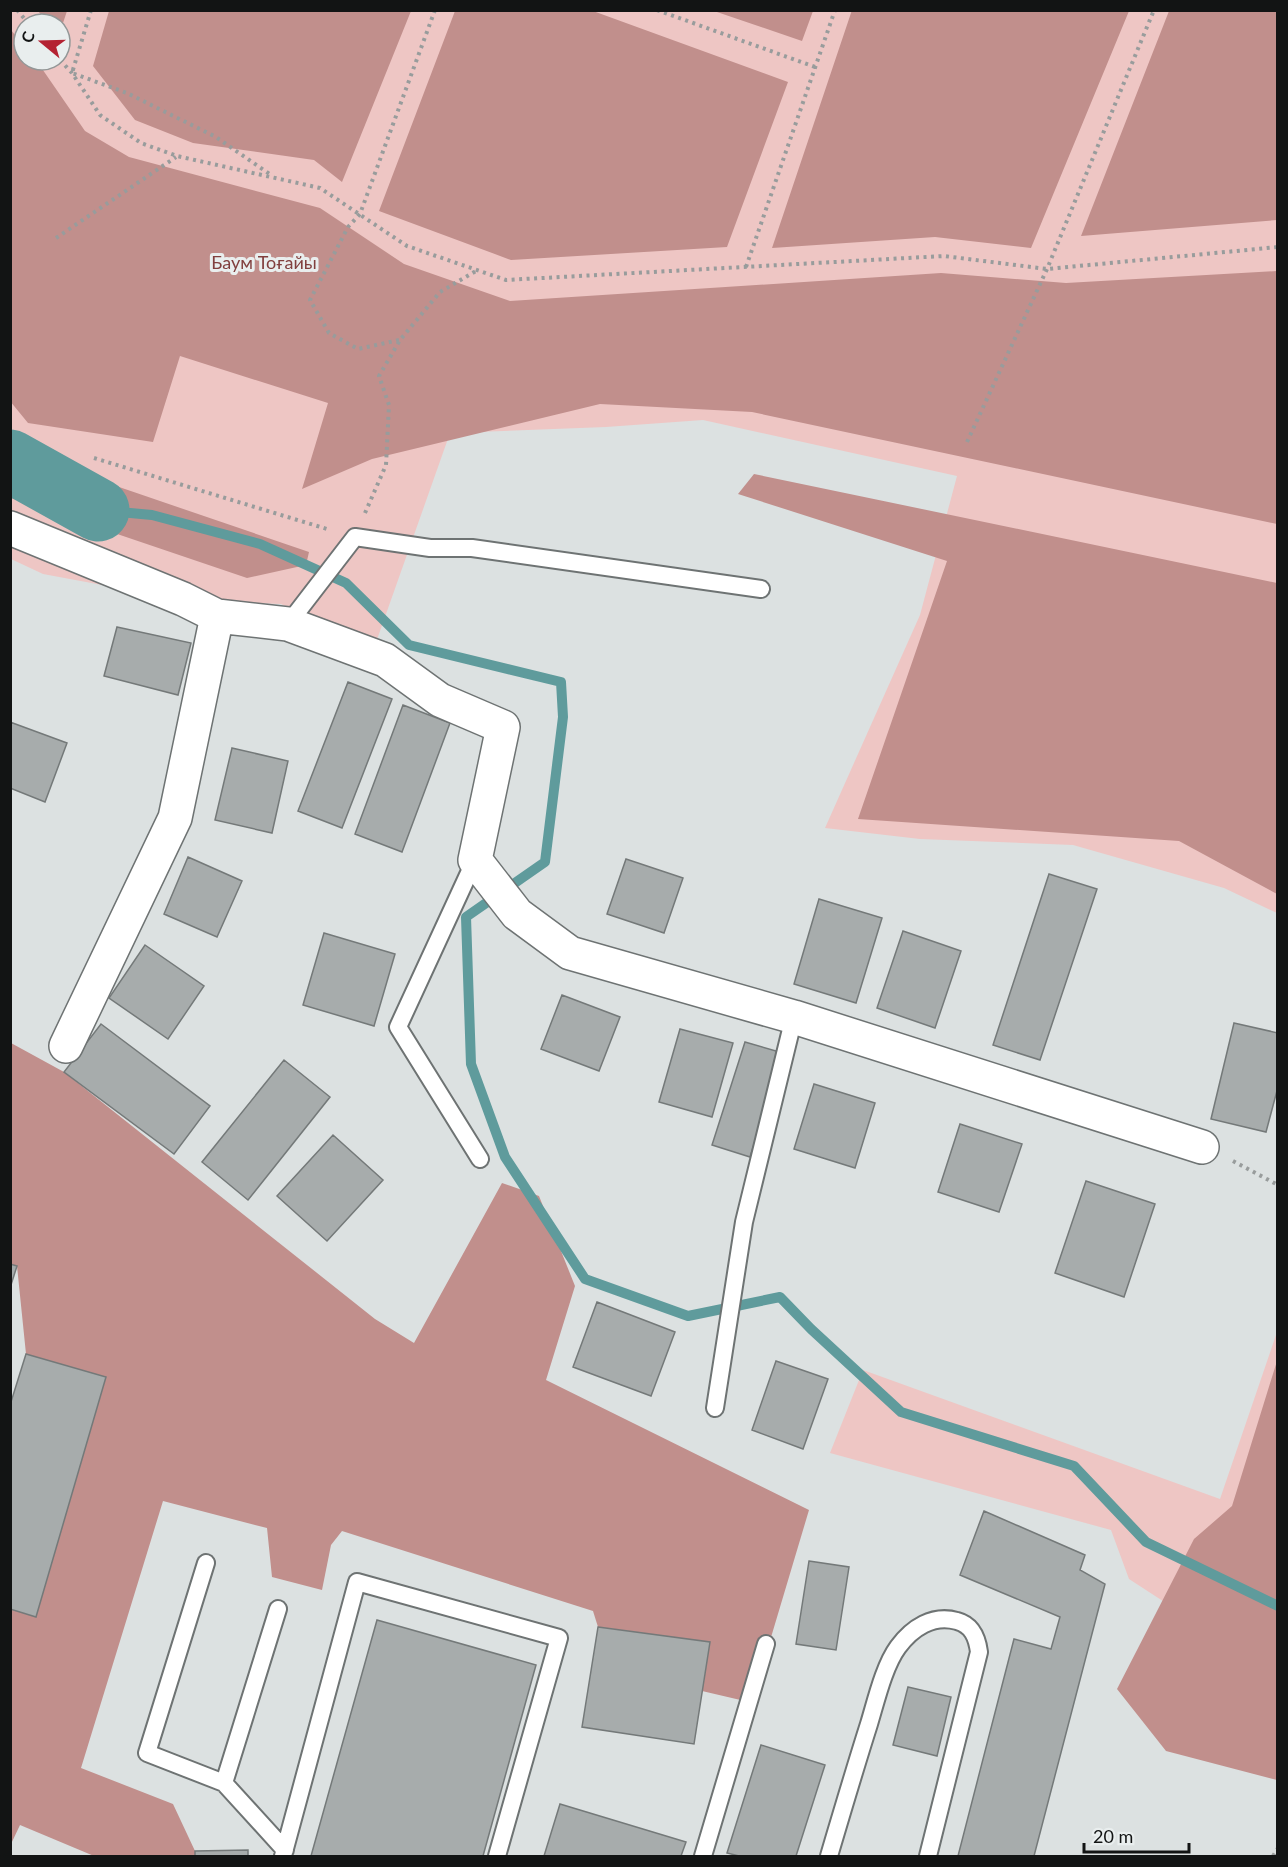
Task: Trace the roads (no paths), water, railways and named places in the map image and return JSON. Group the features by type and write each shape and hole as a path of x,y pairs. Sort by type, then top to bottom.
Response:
{"street":[{"path":"10,528 183,599 217,616 288,624 385,660 440,700 503,727 475,860 514,912 570,953 794,1017 1202,1147"},
{"path":"66,1046 175,818 217,616"}],"lane":[{"path":"288,624 355,537 430,548 472,548 761,589"},
{"path":"475,860 398,1027 480,1159"},
{"path":"715,1408 744,1222 794,1017"},
{"path":"206,1563 147,1753 224,1783 284,1853"},
{"path":"284,1853 357,1582 559,1638 497,1857"},
{"path":"224,1783 278,1609"},
{"path":"829,1857 879,1689 896,1649 911,1632 923,1623 948,1618 966,1625 973,1632 979,1652 928,1857"},
{"path":"703,1857 766,1644"}],"waterway":[{"path":"10,461 98,510"},
{"path":"98,510 152,515 260,544 346,583 409,645 561,682 563,717 545,862 466,917 471,1064 505,1157 585,1279 688,1316 780,1297 811,1329 901,1412 1074,1466 1146,1542 1278,1606"}],"park label":[{"name":"Баум Тоғайы","path":"264,262"}]}
